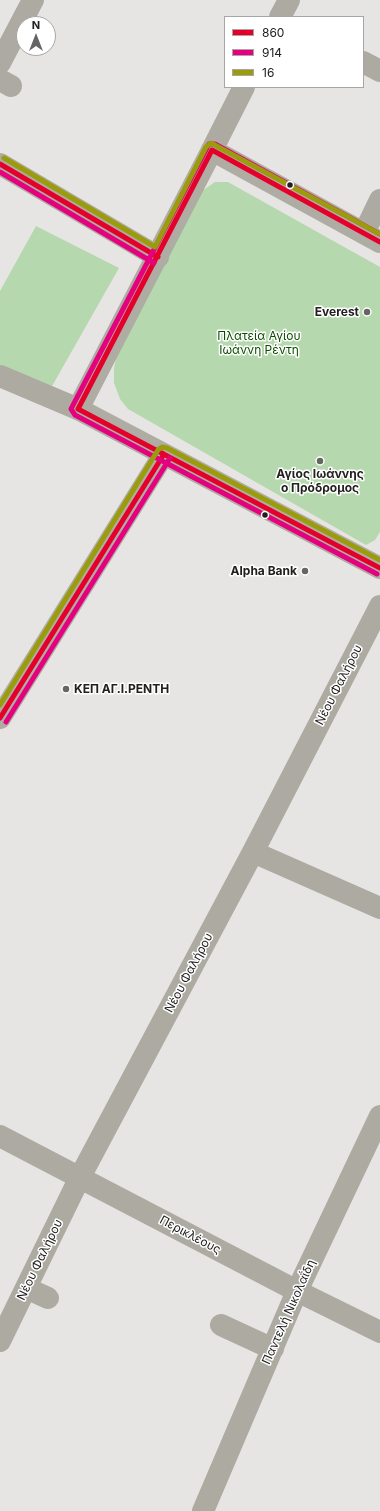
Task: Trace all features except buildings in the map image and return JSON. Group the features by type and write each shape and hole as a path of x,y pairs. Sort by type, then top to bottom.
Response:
{"main road":[{"path":"372,238 212,150 158,257 78,409 380,568"},
{"path":"0,718 164,454"}],"street":[{"path":"281,16 290,0"},
{"path":"3,50 31,14"},
{"path":"364,63 380,71"},
{"path":"212,150 243,88"},
{"path":"0,164 158,257"},
{"path":"372,238 380,200"},
{"path":"0,376 78,409"},
{"name":"Νέου Φαλήρου","path":"3,1329 26,1288 80,1177 253,852 380,606"},
{"path":"253,852 380,908"},
{"name":"Παντελή Νικολαΐδη","path":"203,1511 297,1291 380,1116"},
{"name":"Περικλέους","path":"0,1136 297,1291 380,1332"},
{"path":"26,1288 48,1298"},
{"path":"221,1325 272,1349"}],"green space":[{"name":"Πλατεία Αγίου Ιωάννη Ρέντη","path":"215,182 228,182 380,267 380,532 375,540 366,545 128,409 120,399 114,383 114,368 117,353 199,193"},
{"path":"36,226 119,268 51,388 0,365 0,291"}],"transit line":[{"name":"16","path":"4,158 155,247 206,147 211,143 380,234"},
{"name":"914","path":"377,574 75,415 71,409 209,144 215,144 380,234"},
{"name":"860","path":"380,242 212,150 78,409 380,568"},
{"name":"860","path":"0,164 158,257"},
{"name":"914","path":"0,172 154,263"},
{"name":"16","path":"0,705 158,450 162,447 167,448 380,560"},
{"name":"860","path":"0,718 164,454"},
{"name":"914","path":"6,722 170,458"}],"place":[{"name":"Everest","path":"367,312"},
{"name":"Αγίος Ιωάννης ο Πρόδρομος","path":"320,461"},
{"name":"Alpha Bank","path":"305,571"},
{"name":"ΚΕΠ ΑΓ.Ι.ΡΕΝΤΗ","path":"66,689"}]}
